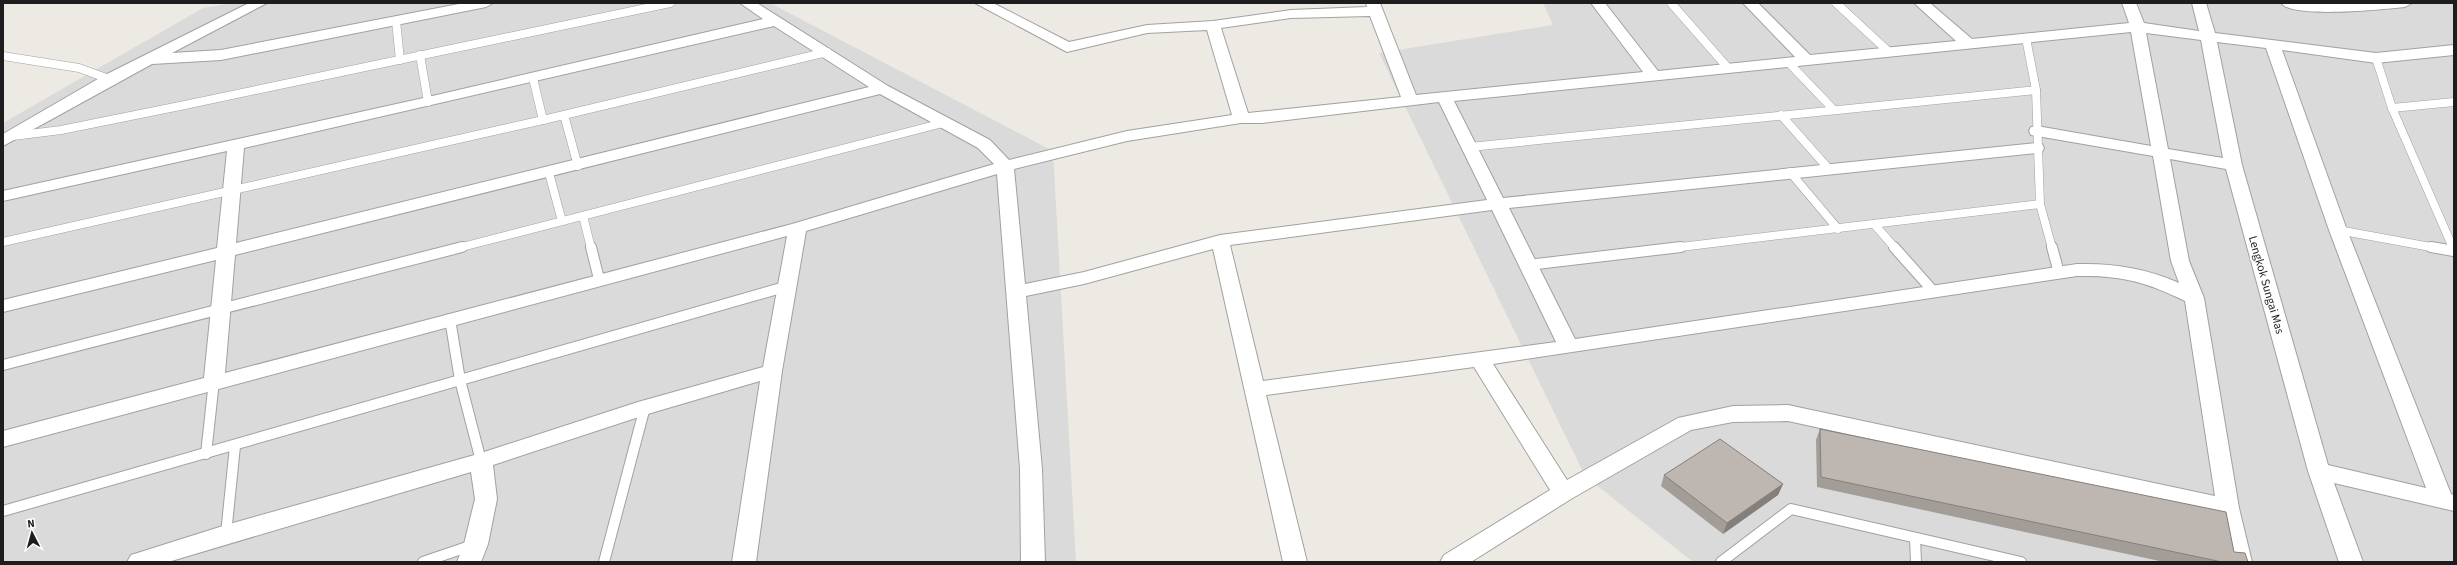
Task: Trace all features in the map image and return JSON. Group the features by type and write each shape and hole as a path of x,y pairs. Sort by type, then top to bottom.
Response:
{"street":[{"path":"8,138 109,79 260,3"},
{"path":"151,59 222,55 486,3"},
{"path":"747,3 827,52 882,89 984,144 1005,166 1031,469 1033,562"},
{"path":"982,3 1067,47 1147,29 1213,25 1291,14 1374,7 1410,100"},
{"path":"1598,3 1654,76"},
{"path":"1750,3 1806,60"},
{"path":"1921,3 1967,44"},
{"path":"2130,3 2138,27 2162,152 2180,261 2194,298 2228,508 2240,562"},
{"name":"Lengkok Sungai Mas","path":"2199,3 2208,35 2233,165 2318,470 2351,562"},
{"path":"2288,3 2332,6 2405,3"},
{"path":"3,196 428,102 775,21"},
{"path":"1213,25 1241,118"},
{"path":"3,439 599,279 798,228 1005,166 1127,136 1241,118 1262,118 1410,100 2138,27 2376,58 2454,50"},
{"path":"2272,44 2338,230 2448,502"},
{"path":"3,306 578,166 882,89"},
{"path":"1444,97 1569,346"},
{"path":"2037,131 2233,165"},
{"path":"214,382 236,145"},
{"path":"1016,292 1084,278 1220,240 1499,204 1828,168 2036,148"},
{"path":"744,562 772,371 789,286 798,228"},
{"path":"1220,240 1296,562"},
{"path":"1255,389 1480,359 2059,273 2106,268 2131,271 2162,282 2194,298"},
{"path":"1480,359 1563,493"},
{"path":"139,562 226,534 480,461 644,407 772,371"},
{"path":"1452,562 1563,493 1686,423 1733,414 1788,413 2228,508"},
{"path":"473,553 486,499 480,461"},
{"path":"2318,470 2448,502"}],"lane":[{"path":"8,138 61,130 670,3"},
{"path":"1671,3 1728,68"},
{"path":"1836,3 1889,52"},
{"path":"396,21 400,60"},
{"path":"2026,38 2036,90 2036,148 2040,204 2059,273"},
{"path":"3,242 543,120 827,52"},
{"path":"420,55 428,102"},
{"path":"3,56 79,68 109,79"},
{"path":"2338,230 2454,251 2392,108 2379,73 2376,58"},
{"path":"1788,62 1834,110"},
{"path":"532,78 543,120"},
{"path":"1470,148 2036,90"},
{"path":"2392,108 2454,102"},
{"path":"564,114 578,166"},
{"path":"1781,115 1828,168"},
{"path":"3,365 943,122"},
{"path":"1790,172 1838,229"},
{"path":"549,173 562,221"},
{"path":"1528,265 2040,204"},
{"path":"583,216 599,279"},
{"path":"1874,224 1934,292"},
{"path":"3,511 235,446 789,286"},
{"path":"450,319 460,380 480,461"},
{"path":"206,454 214,382"},
{"path":"604,562 644,407"},
{"path":"226,534 235,446"},
{"path":"1721,562 1791,509 2021,562"},
{"path":"1915,538 1916,562"},
{"path":"423,562 473,553"}],"shaded area":[{"path":"234,3 770,3 1053,151 1076,562 3,562 3,123 203,8"},
{"path":"1543,3 2454,3 2454,562 1693,562 1585,476 1379,53 1553,25"}],"building":[{"path":"1820,429 2226,512 2234,552 2245,553 2248,562 2222,562 1821,477"},
{"path":"1720,439 1783,484 1727,523 1664,475"}]}
